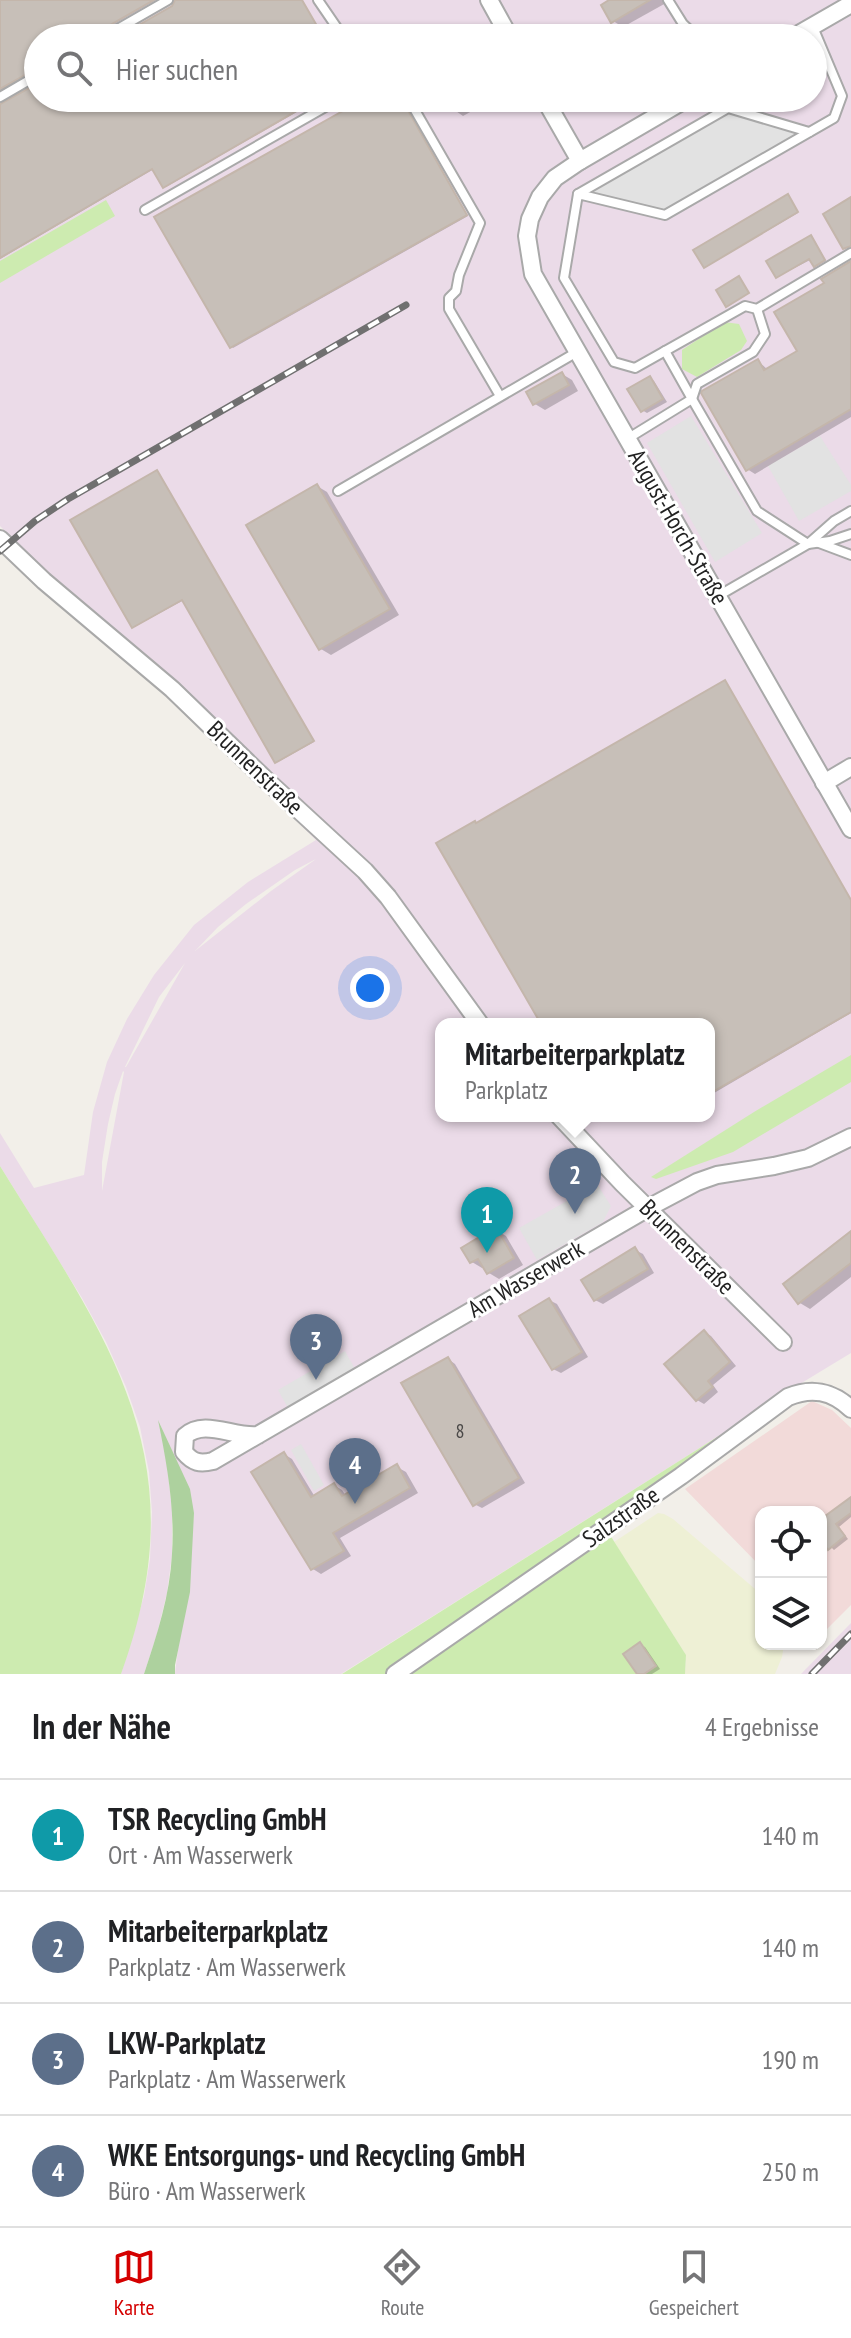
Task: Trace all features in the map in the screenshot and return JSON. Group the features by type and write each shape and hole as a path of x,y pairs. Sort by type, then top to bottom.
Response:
{"street":[{"path":"490,1 502,24"},
{"path":"816,24 851,4"},
{"path":"552,112 580,161 664,112"},
{"name":"August-Horch-Straße","path":"580,161 555,178 540,197 530,219 527,236 533,274 851,829"},
{"name":"Brunnenstraße","path":"0,539 63,598 172,689 365,871 388,897 476,1018"},
{"path":"824,783 851,767"},
{"name":"Brunnenstraße","path":"565,1122 783,1342"},
{"name":"Am Wasserwerk","path":"258,1435 697,1182 738,1170 808,1158 851,1137"},
{"name":"Salzstraße","path":"395,1674 681,1476 788,1397 818,1391 831,1394 851,1409"}],"lane":[{"path":"126,24 168,0"},
{"path":"318,0 334,24"},
{"path":"668,0 683,24"},
{"path":"578,194 665,215 834,118 842,96 827,60"},
{"path":"0,97 24,83"},
{"path":"145,210 316,112"},
{"path":"416,112 480,223 459,275 456,291 449,298 449,309 500,396"},
{"path":"578,194 721,112"},
{"path":"742,112 809,132"},
{"path":"578,194 564,278 614,362 635,368 745,306 757,309 851,253"},
{"path":"627,439 692,399 697,384 753,352 765,334 757,309"},
{"path":"665,351 757,511 808,544 851,534"},
{"path":"338,491 577,352"},
{"path":"717,597 808,544 834,521 851,511"},
{"path":"830,541 835,532 834,521"},
{"path":"818,543 851,555"}],"shaded area":[{"path":"0,0 851,0 851,1353 341,1674 175,1674 194,1513 160,1424 172,1510 172,1555 167,1593 144,1674 121,1674 144,1596 150,1559 152,1512 149,1472 140,1427 106,1342 0,1166 0,1133 34,1188 84,1175 93,1112 107,1062 127,1019 154,975 194,925 248,882 316,840 0,526","holes":["316,859 271,891 195,951 246,904","185,963 126,1067 125,1067 159,997","123,1071 102,1191 102,1162 115,1094"]},
{"path":"721,112 742,112 809,132 665,215 578,194"},
{"path":"691,416 762,533 715,562 647,443"},
{"path":"820,436 851,485 851,491 799,521 768,466"},
{"path":"597,1184 611,1206 603,1222 537,1260 519,1228"},
{"path":"345,1351 355,1369 288,1408 278,1390"},
{"path":"812,1401 832,1410 851,1428 851,1605 827,1629 827,1506 755,1506 755,1561 685,1489"},
{"path":"301,1444 324,1485 314,1491 291,1450"},
{"path":"851,1623 851,1674 801,1674 827,1650"}],"green space":[{"path":"106,200 115,216 0,283 0,261"},
{"path":"724,322 739,324 747,341 741,350 697,377 682,369 682,350"},
{"path":"851,1055 851,1082 733,1152 656,1179 651,1177 754,1112"},
{"path":"0,1166 76,1289 107,1347 131,1405 146,1465 151,1529 143,1598 121,1674 0,1674"},
{"path":"158,1420 190,1489 194,1513 190,1592 175,1674 144,1674 166,1600 173,1537 167,1470"},
{"path":"744,1420 676,1473 385,1674 342,1674"},
{"path":"658,1513 673,1519 755,1589 755,1650 783,1650 775,1674 685,1674 686,1655 614,1542"},
{"path":"610,1535 686,1655 685,1674 410,1674"}],"building":[{"path":"0,0 154,0 112,24 24,24 24,76 0,89"},
{"path":"175,0 302,0 316,24 140,24 172,6"},
{"path":"609,0 650,0 611,23 601,5"},
{"path":"24,91 24,112 295,112 163,188 152,169 0,258 0,104"},
{"path":"341,112 409,112 467,215 230,348 154,217"},
{"path":"788,194 798,212 704,268 693,250"},
{"path":"851,197 851,246 843,249 823,214"},
{"path":"811,235 825,260 814,267 809,259 776,278 766,261"},
{"path":"851,261 851,409 746,471 702,391 758,359 764,370 797,351 774,312 824,283 821,279"},
{"path":"739,276 749,293 726,307 716,290"},
{"path":"562,372 569,385 533,405 526,392"},
{"path":"650,376 663,399 641,412 627,389"},
{"path":"157,470 314,741 275,763 182,600 132,628 70,520"},
{"path":"317,484 390,609 319,650 246,525"},
{"path":"725,680 851,900 851,1012 715,1091 715,1018 538,1018 436,843"},
{"path":"496,1227 514,1258 487,1274 478,1259 470,1263 461,1248"},
{"path":"851,1231 851,1263 798,1304 783,1284"},
{"path":"635,1247 648,1269 594,1301 581,1280"},
{"path":"549,1298 582,1352 552,1370 519,1316"},
{"path":"704,1330 730,1362 708,1381 713,1387 696,1401 664,1364"},
{"path":"448,1357 519,1478 473,1506 401,1383"},
{"path":"284,1452 311,1497 334,1483 342,1496 397,1464 410,1488 333,1533 344,1551 311,1570 251,1472"},
{"path":"851,1497 851,1513 836,1524 845,1536 828,1550 827,1549 827,1515"},
{"path":"640,1642 656,1666 644,1674 637,1674 623,1654"}],"railway":[{"path":"0,551 35,521 68,499 406,305"},
{"path":"812,1674 851,1634"}],"place":[{"name":"Mitarbeiterparkplatz","path":"575,1214"},
{"name":"TSR Recycling GmbH","path":"487,1253"},
{"name":"LKW-Parkplatz","path":"316,1380"},
{"name":"WKE Entsorgungs- und Recycling GmbH","path":"355,1504"}]}
